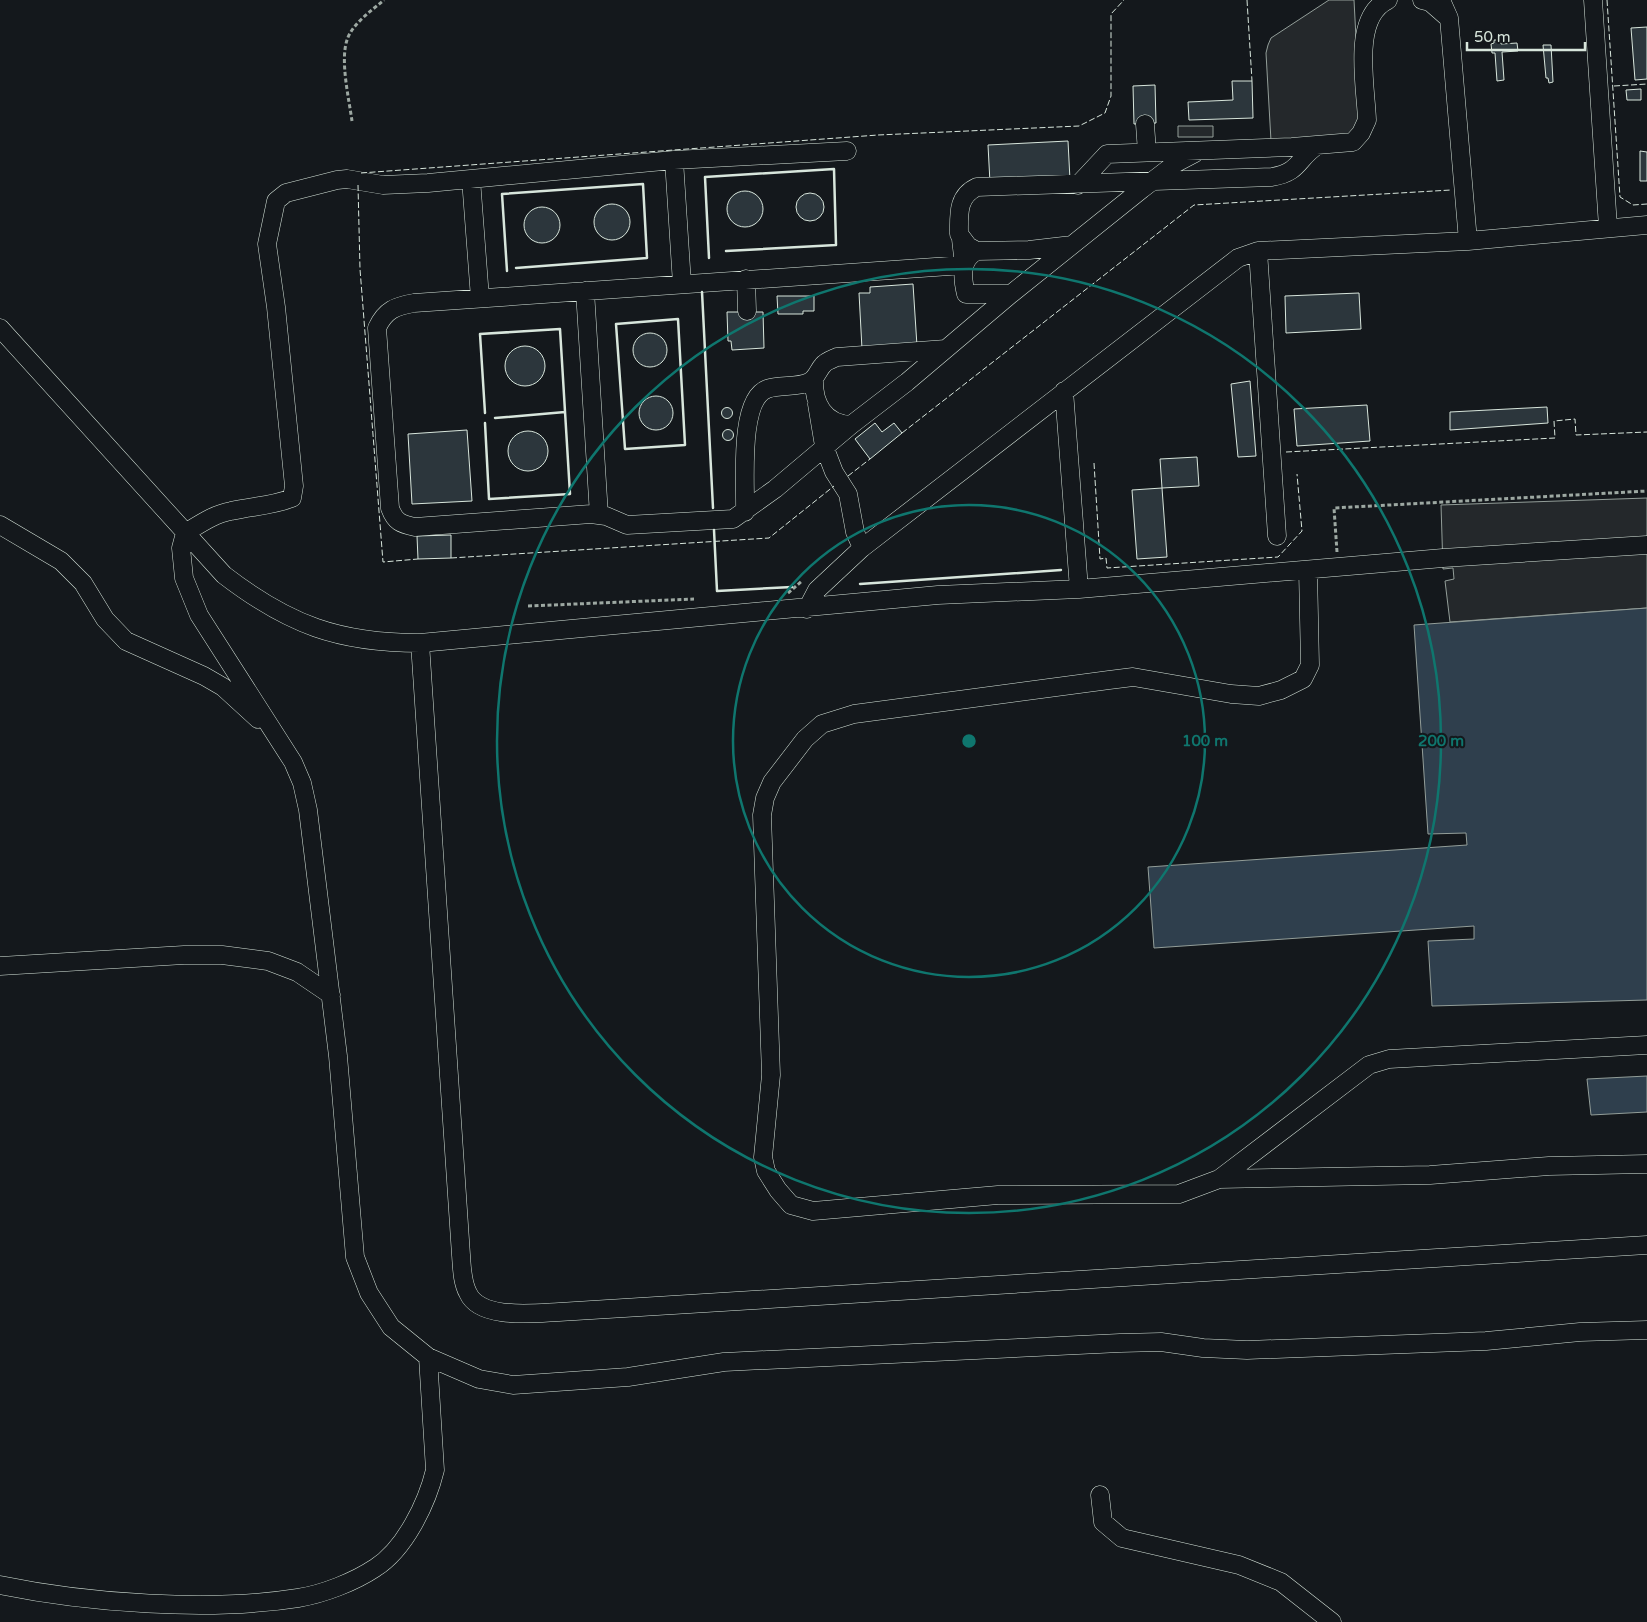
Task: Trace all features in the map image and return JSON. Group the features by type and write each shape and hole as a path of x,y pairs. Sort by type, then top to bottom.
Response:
{"lane":[{"path":"1078,184 1107,154 1147,152 1195,146 1318,145 1353,142 1364,128 1367,120 1364,31 1376,9 1388,0"},
{"path":"1422,0 1430,2 1449,18"},
{"path":"1441,0 1449,18 1468,241"},
{"path":"1593,0 1608,228"},
{"path":"1145,124 1147,152"},
{"path":"1011,294 966,294 963,283 964,265 960,208 962,200 970,190 977,187 1151,182 1287,174 1297,167 1307,152 1318,145"},
{"path":"964,265 480,298 396,306 387,312 377,328 389,499 394,518 401,524 415,527 591,514 627,525 733,519 778,487 1072,244 1185,157 1195,146"},
{"path":"847,152 674,160 471,179 383,185 348,179 286,192 276,201 267,244 276,307 294,486 292,498 275,505 230,511 212,517 186,533 181,548 184,578 199,615 293,762 302,783 308,810 330,995 355,1257 369,1293 391,1327 428,1357 479,1379 513,1385 628,1377 734,1362 1161,1342 1203,1348 1247,1350 1318,1348 1486,1341 1580,1332 1647,1330"},
{"path":"674,160 682,284"},
{"path":"471,179 480,298"},
{"path":"807,609 817,590 862,548 1064,390 1238,258 1258,252 1468,241 1647,225"},
{"path":"961,239 977,251"},
{"path":"964,265 971,254 977,251 1029,250 1072,244"},
{"path":"1029,250 1034,260 1033,278"},
{"path":"1258,252 1277,536"},
{"path":"746,279 747,311"},
{"path":"584,291 599,515"},
{"path":"0,328 13,340 224,575 258,601 305,624 343,637 391,643 420,643 807,609 938,595 1080,589 1443,558 1647,545"},
{"path":"745,512 746,434 750,408 755,400 768,388 807,383 814,378 824,364 837,357 946,349"},
{"path":"814,378 825,447 834,472 848,494 855,532 862,548"},
{"path":"1064,390 1080,589"},
{"path":"817,404 833,421 851,425"},
{"path":"746,476 764,485 778,487"},
{"path":"0,525 61,561 82,583 105,619 126,641 222,687 275,734"},
{"path":"1308,570 1310,664 1302,679 1281,690 1259,696 1231,694 1134,677 854,714 822,724 805,739 772,782 765,798 762,815 771,1075 763,1157 766,1171 778,1190 791,1205 813,1211 998,1195 1179,1194 1219,1179 1369,1065 1398,1058 1647,1046"},
{"path":"420,643 460,1255 463,1280 468,1295 476,1303 491,1310 514,1314 559,1312 1647,1245"},
{"path":"0,966 184,954 222,955 268,961 297,972 330,995"},
{"path":"1219,1179 1430,1175 1549,1166 1647,1164"},
{"path":"0,1585 112,1600 217,1605 299,1598 346,1583 377,1567 406,1537 435,1470 428,1357"},
{"path":"1100,1495 1103,1522 1122,1538 1239,1565 1281,1582 1332,1622"}],"path":[{"path":"352,121 344,56 347,39 361,19 384,0"},
{"path":"1334,508 1647,491"}],"shaded area":[{"path":"1329,0 1354,0 1360,115 1357,129 1349,135 1271,141 1266,53 1268,45 1271,38"},
{"path":"1178,126 1213,126 1213,137 1178,137"},
{"path":"1647,498 1647,608 1450,622 1445,581 1454,579 1453,568 1443,569 1441,505"}],"water":[{"path":"1647,608 1647,1000 1432,1006 1428,941 1474,939 1474,926 1154,948 1148,867 1467,845 1466,833 1428,834 1414,625"},
{"path":"1647,1076 1647,1112 1591,1115 1587,1079"}],"building":[{"path":"1647,27 1647,79 1635,80 1631,28"},
{"path":"1494,40 1500,40 1501,44 1517,43 1518,51 1502,52 1504,80 1497,81 1495,53 1492,53 1491,44 1494,43"},
{"path":"1543,45 1551,45 1553,82 1549,83 1548,78 1546,78"},
{"path":"1232,81 1252,81 1253,118 1189,120 1188,102 1233,100"},
{"path":"1155,85 1156,123 1134,124 1133,86"},
{"path":"1641,89 1641,100 1627,100 1626,90"},
{"path":"1068,141 1070,180 990,183 988,145"},
{"path":"1640,151 1647,152 1647,181 1640,181"},
{"path":"745,191 752,192 758,196 762,202 762,216 758,222 752,226 745,227 738,226 732,222 728,216 727,209 728,202 732,196 738,192"},
{"path":"810,193 820,197 824,207 820,217 810,221 800,217 796,207 800,197"},
{"path":"612,204 619,205 625,209 629,215 629,229 625,235 619,239 612,240 605,239 599,235 595,229 594,222 595,215 599,209 605,205"},
{"path":"542,207 549,208 555,212 559,218 559,232 555,238 549,242 542,243 535,242 529,238 525,232 524,225 525,218 529,212 535,208"},
{"path":"913,284 917,346 862,349 859,293 870,293 870,287"},
{"path":"1359,293 1361,329 1286,333 1285,296"},
{"path":"777,296 814,296 814,311 803,311 803,314 778,314"},
{"path":"727,312 763,312 764,348 732,350 731,341 728,341"},
{"path":"650,333 662,338 667,350 662,362 650,367 638,362 633,350 638,338"},
{"path":"525,346 539,352 545,366 539,380 525,386 511,380 505,366 511,352"},
{"path":"1250,381 1256,456 1238,457 1231,384"},
{"path":"656,396 668,401 673,413 668,425 656,430 644,425 639,413 644,401"},
{"path":"1367,405 1370,441 1297,446 1294,409"},
{"path":"1547,407 1548,423 1450,430 1450,412"},
{"path":"725,408 729,408 732,413 731,417 725,418 722,415 722,411"},
{"path":"875,423 882,432 894,423 902,433 870,459 855,439"},
{"path":"467,430 472,501 412,504 408,434"},
{"path":"726,430 730,430 733,435 732,439 726,440 723,437 723,433"},
{"path":"528,431 542,437 548,451 542,465 528,471 514,465 508,451 514,437"},
{"path":"1197,457 1199,486 1162,488 1160,459"},
{"path":"1162,488 1167,557 1137,559 1132,490"},
{"path":"451,535 451,558 418,559 417,536"}],"fence":[{"path":"361,173 878,135 1079,126 1105,113 1111,96 1111,14 1124,0"},
{"path":"1247,0 1252,81"},
{"path":"1607,0 1620,197 1633,205 1647,204"},
{"path":"1614,86 1647,84"},
{"path":"358,185 360,269 383,562 418,559"},
{"path":"902,433 1194,205 1451,190"},
{"path":"1286,452 1555,438 1554,421 1575,419 1576,435 1647,432"},
{"path":"848,476 870,459"},
{"path":"1094,463 1100,559 1106,558 1107,568 1278,557 1302,531 1297,474"},
{"path":"451,558 769,538 834,486"}],"wall":[{"path":"709,258 705,177 834,169 836,245 726,251"},
{"path":"507,271 502,194 643,184 647,258 516,268"},
{"path":"702,292 713,508"},
{"path":"678,319 685,445 625,449 616,324 678,319"},
{"path":"485,413 480,334 560,329 570,494 489,499 485,423"},
{"path":"495,418 565,412"},
{"path":"714,530 717,591 792,587"},
{"path":"860,584 1061,570"}]}
